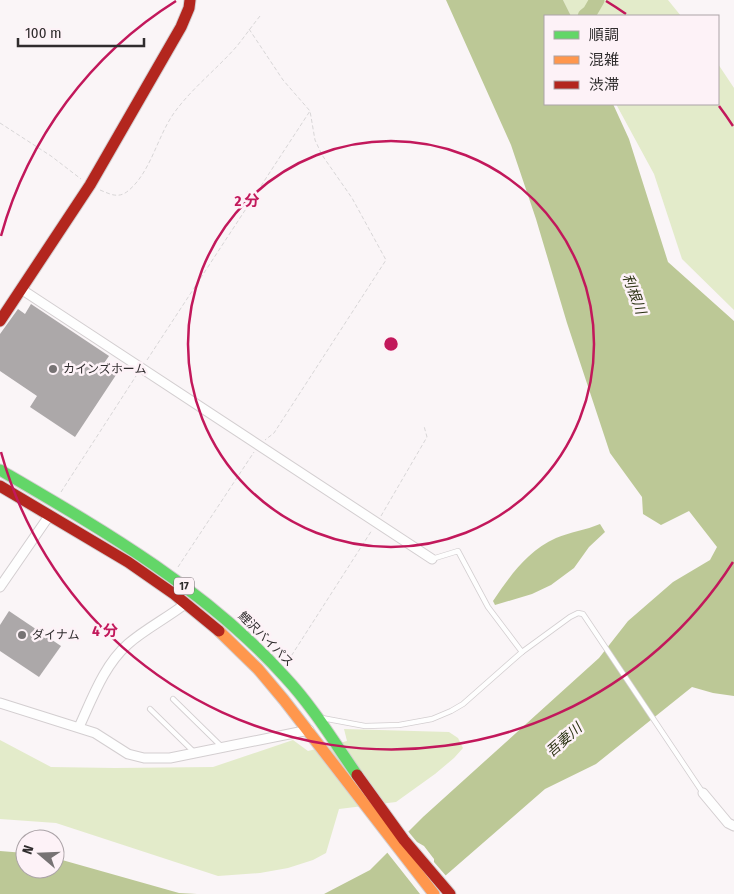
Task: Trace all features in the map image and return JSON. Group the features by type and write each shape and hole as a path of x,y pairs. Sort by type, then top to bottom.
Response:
{"main road":[{"path":"0,321 90,185 180,27 189,8 190,0"},
{"name":"鯉沢バイパス","path":"0,470 55,501 172,576 235,627 281,673 318,717 421,862 450,894"},
{"name":"17","path":"0,486 114,553 185,604 228,639 268,680 309,730 410,866 434,894"}],"street":[{"path":"21,289 432,559"},
{"path":"0,587 49,516"},
{"path":"79,727 99,684 128,644 185,604"},
{"path":"0,703 95,733 128,754 144,758 170,758 195,754 309,730"},
{"path":"703,794 728,823 734,826"}],"lane":[{"path":"432,559 458,550 488,607 522,652"},
{"path":"318,717 365,726 399,725 432,719 463,704 522,652 570,617 578,613 583,614 703,794"},
{"path":"173,699 223,748"},
{"path":"150,708 195,754"}],"path":[{"path":"0,123 51,156 90,185 112,196 127,192 145,169 174,113 195,88 236,46 260,16"},
{"path":"172,576 259,446 274,433 386,260 352,198 322,155 315,140 310,111 283,80 249,29"},
{"path":"55,501 310,111"},
{"path":"281,673 377,523 427,437 424,426"}],"shaded area":[{"path":"563,0 668,0 680,15 570,15"},
{"path":"719,66 734,88 734,310 682,259 654,174 617,105 719,105"},
{"path":"344,729 449,732 458,738 463,748 435,774 396,802 339,809 326,853 313,860 288,868 260,873 218,876 56,823 0,819 0,740 51,767 213,767 293,740 308,751 347,741"}],"water":[{"path":"446,0 563,0 570,15 544,15 544,105 613,105 629,139 668,262 734,321 734,696 692,687 596,764 545,789 445,876 437,894 324,894 370,870 423,817 599,658 628,621 673,582 710,560 717,547 689,511 661,525 643,514 642,497 610,453 511,145"},
{"path":"600,524 605,532 589,547 574,568 551,585 532,594 495,605 493,601 506,582 536,550 556,538"},
{"path":"0,851 15,852 15,879 65,879 65,861 179,893 197,894 0,894"}],"pier":[{"path":"407,830 417,842 424,846 434,859 434,862 447,877 439,894 420,894 386,851"}],"building":[{"name":"カインズホーム","path":"31,304 109,356 102,366 116,375 75,437 30,407 37,396 0,371 0,334 18,309 25,314"},
{"name":"ダイナム","path":"9,611 61,646 39,677 0,651 0,625"}],"waterway":[{"path":"586,15 597,0"}],"traffic: fast":[{"path":"0,470 114,538 187,588 221,616 254,645 295,688 357,775"}],"traffic: slow":[{"path":"219,631 258,669 284,700 434,894"}],"traffic: jam":[{"path":"0,321 90,185 181,27 189,8 190,0"},
{"path":"0,486 128,562 174,594 219,631"},
{"path":"357,775 404,840 450,894"}],"place":[{"name":"カインズホーム","path":"53,369"},
{"name":"ダイナム","path":"22,635"}],"water label":[{"name":"利根川","path":"634,294"},
{"name":"吾妻川","path":"564,740"}]}
